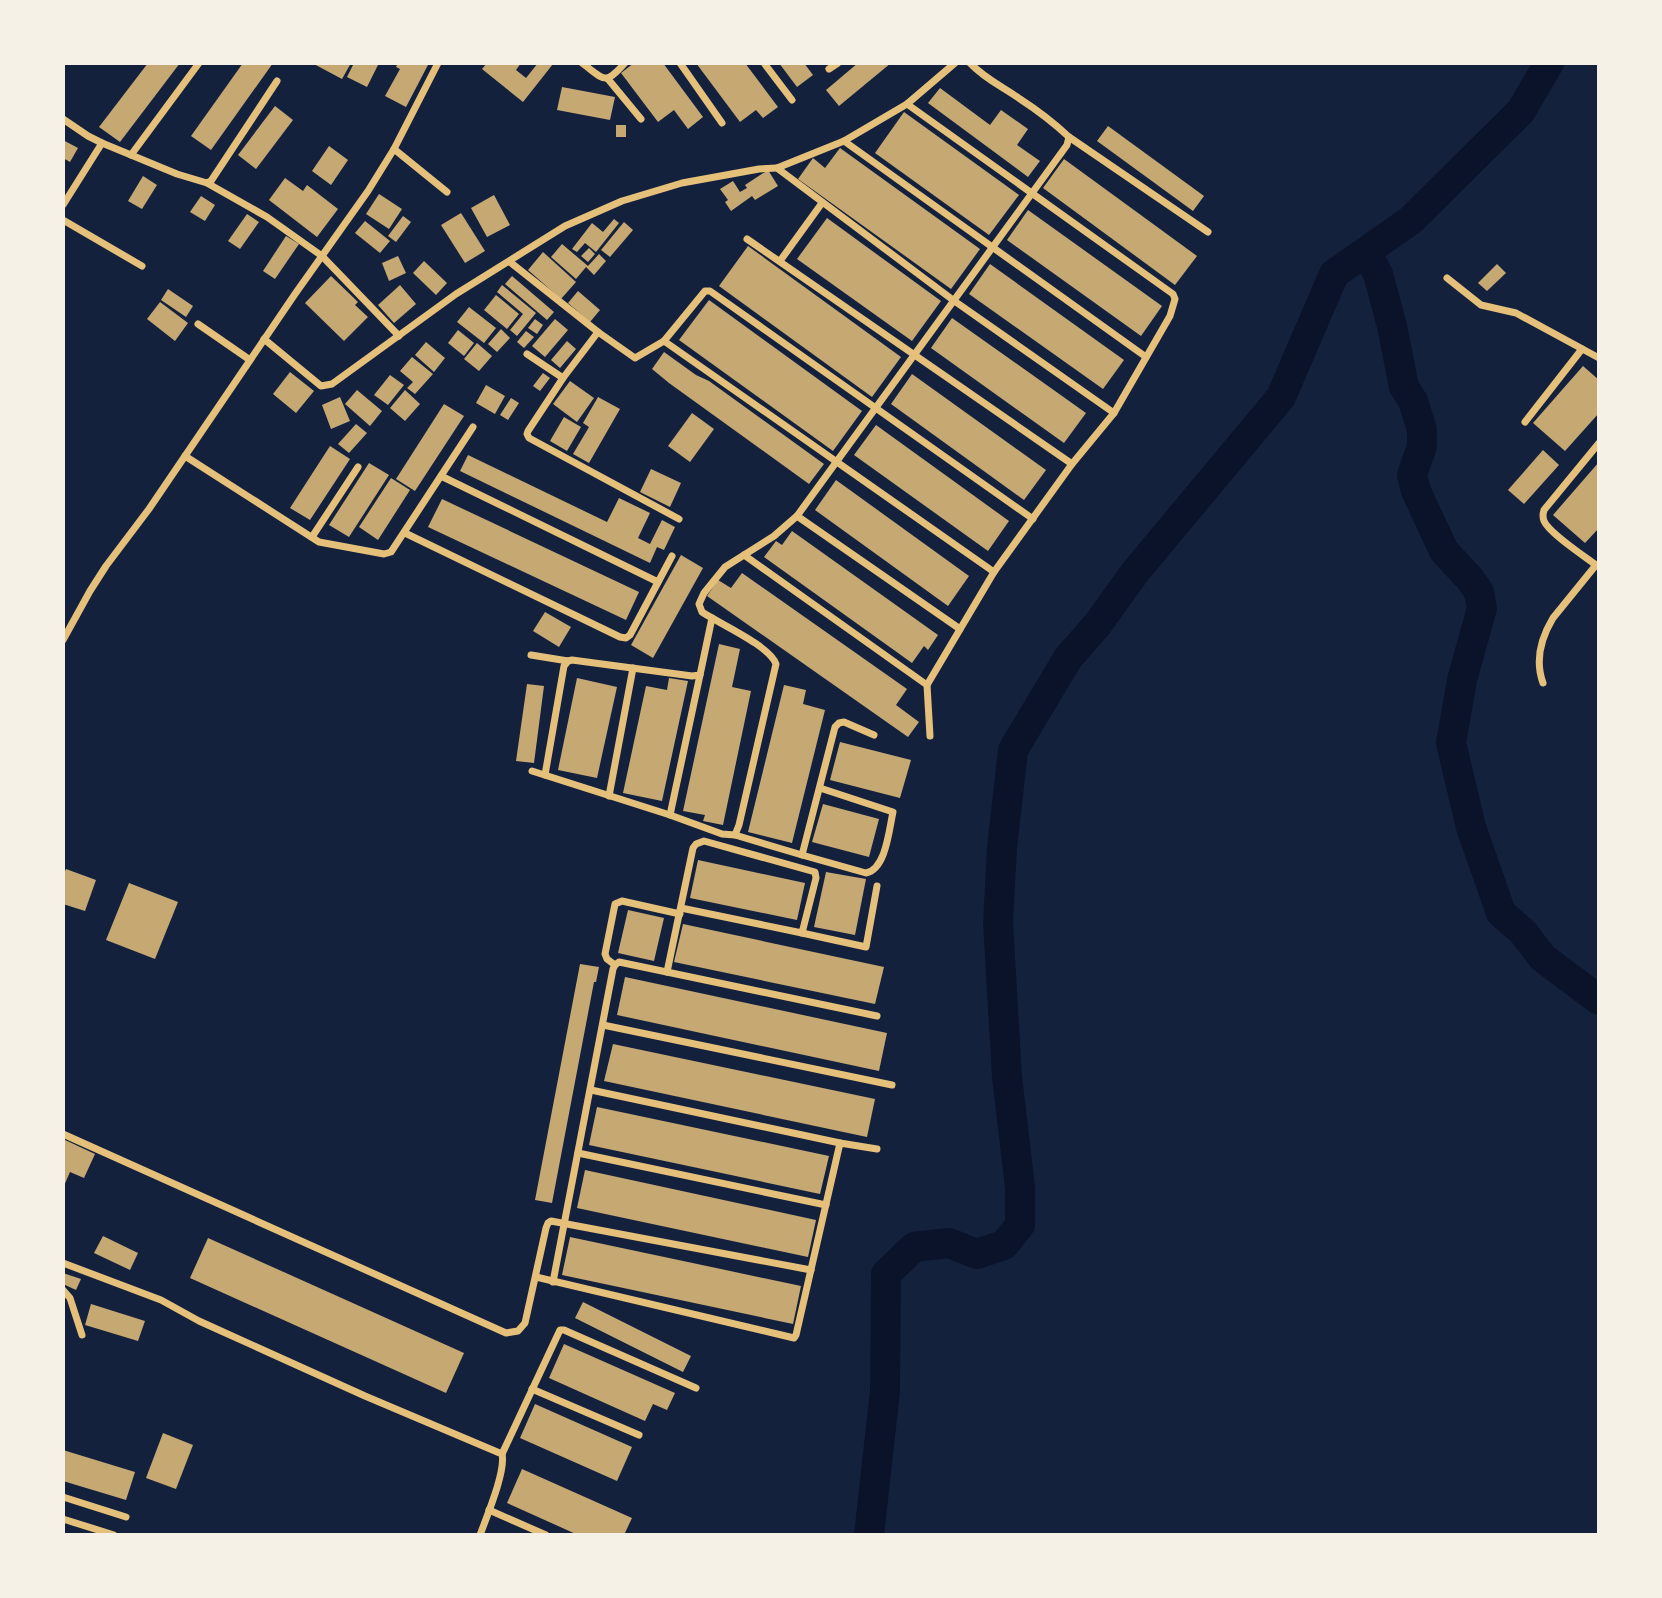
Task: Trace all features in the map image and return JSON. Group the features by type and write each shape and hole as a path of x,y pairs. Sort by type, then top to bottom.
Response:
{"street":[{"path":"131,155 199,63"},
{"path":"63,640 106,566 149,509 368,191 394,149 438,63"},
{"path":"582,63 608,79 641,119"},
{"path":"608,79 625,63"},
{"path":"680,63 723,123"},
{"path":"764,63 792,100"},
{"path":"829,69 838,63"},
{"path":"264,340 321,386 332,384 456,294 565,226 622,201 682,183 777,168 844,141 907,104 955,63"},
{"path":"970,63 981,74 1019,98 1069,137 1208,232"},
{"path":"207,183 211,181 277,81"},
{"path":"907,104 1173,294 1175,299 1170,316 1114,412 1072,464 994,572 927,685 930,736"},
{"path":"63,119 102,143 207,183 267,217 321,256 399,336"},
{"path":"734,835 739,825 776,664 774,657 756,644 702,611 699,604 704,593 725,567 775,536 797,516 1067,145 1069,137"},
{"path":"844,141 1146,357"},
{"path":"63,205 102,143"},
{"path":"394,149 447,192"},
{"path":"777,168 954,300 1114,412"},
{"path":"780,261 822,203"},
{"path":"63,220 142,266"},
{"path":"747,239 1072,464"},
{"path":"510,262 634,358 664,341 705,291 710,291 1033,519"},
{"path":"1447,278 1481,304 1517,313 1599,358"},
{"path":"198,324 250,360"},
{"path":"598,332 563,378 527,434 529,438 679,519"},
{"path":"664,341 994,572"},
{"path":"1525,422 1582,349"},
{"path":"527,354 563,378"},
{"path":"185,456 320,542 384,554 391,552 405,533 473,427"},
{"path":"1544,683 1540,670 1541,650 1547,628 1597,564 1551,530 1543,516 1544,510 1599,443"},
{"path":"312,537 358,467"},
{"path":"441,476 658,582"},
{"path":"797,516 960,629"},
{"path":"405,533 626,638 631,635 672,556"},
{"path":"744,555 927,685"},
{"path":"670,815 712,618"},
{"path":"531,655 699,675"},
{"path":"545,775 564,666 568,661"},
{"path":"609,796 633,668"},
{"path":"802,855 835,727 844,722 874,735"},
{"path":"532,771 722,834 734,835 866,873 873,871 881,862 894,811 820,788"},
{"path":"667,972 693,848 705,841 815,872 816,878 802,933"},
{"path":"615,965 605,954 617,902 802,933 866,947 877,886"},
{"path":"553,1282 615,965 619,962 877,1016"},
{"path":"603,1025 892,1085"},
{"path":"591,1090 877,1149"},
{"path":"63,1134 506,1333 518,1331 526,1323 548,1223 551,1221 811,1270"},
{"path":"536,1277 792,1338 796,1335 841,1143"},
{"path":"578,1153 826,1205"},
{"path":"63,1264 161,1300 199,1321 355,1392 502,1454"},
{"path":"63,1290 70,1298 82,1335"},
{"path":"480,1535 501,1472 502,1454 560,1330 696,1388"},
{"path":"532,1389 639,1435"},
{"path":"63,1497 126,1517"},
{"path":"489,1510 546,1535"},
{"path":"63,1519 114,1535"}],"building":[{"path":"148,63 180,63 120,142 99,127"},
{"path":"243,63 273,63 211,150 191,136"},
{"path":"312,63 351,63 342,79"},
{"path":"354,63 379,63 367,87 347,77"},
{"path":"398,63 429,63 406,107 385,96 400,69 396,67"},
{"path":"487,63 521,63 516,70 526,78 538,63 553,64 523,102 482,69"},
{"path":"634,63 663,63 703,117 688,129 674,110 658,122 621,73"},
{"path":"696,63 745,63 778,107 763,118 756,110 740,122"},
{"path":"779,63 804,63 813,75 797,87"},
{"path":"858,63 891,63 839,106 826,90"},
{"path":"562,87 615,97 610,120 557,110"},
{"path":"940,88 990,125 1001,110 1028,129 1017,145 1040,161 1028,177 928,103"},
{"path":"275,106 293,120 256,169 238,155"},
{"path":"904,112 1019,195 989,235 875,153"},
{"path":"616,125 626,125 626,137 616,137"},
{"path":"1108,126 1204,196 1193,211 1097,141"},
{"path":"63,140 78,148 70,162 63,158"},
{"path":"329,146 348,160 331,185 312,171"},
{"path":"840,148 980,249 951,289 798,179 813,158 825,168"},
{"path":"1064,159 1197,256 1175,285 1043,188"},
{"path":"768,170 778,186 755,200 752,196 731,211 725,202 728,200 720,189 733,181 740,192 747,188 745,185"},
{"path":"143,176 157,185 142,209 128,201"},
{"path":"285,178 303,191 307,185 338,209 317,237 269,200"},
{"path":"379,194 402,209 389,229 366,214"},
{"path":"494,195 510,225 487,237 471,208"},
{"path":"201,196 215,205 205,221 190,212"},
{"path":"1028,210 1162,306 1141,336 1007,240"},
{"path":"461,213 485,251 465,263 441,225"},
{"path":"247,214 259,222 240,249 228,241"},
{"path":"403,216 411,222 396,242 388,236"},
{"path":"827,218 941,301 912,341 797,259"},
{"path":"614,219 619,223 596,252 585,243 577,252 572,249 592,223 603,232"},
{"path":"365,221 390,241 380,253 355,233"},
{"path":"624,222 633,230 610,257 601,250"},
{"path":"286,236 299,244 275,279 263,271"},
{"path":"562,244 588,266 599,254 606,261 594,275 586,267 576,279 551,257"},
{"path":"748,246 901,357 872,397 719,286"},
{"path":"589,248 595,254 588,262 581,256"},
{"path":"543,252 576,282 561,299 528,270"},
{"path":"398,256 406,273 389,281 382,263"},
{"path":"424,261 447,283 436,295 413,273"},
{"path":"990,264 1124,360 1103,389 969,294"},
{"path":"1497,264 1506,273 1487,291 1478,283"},
{"path":"331,276 358,302 355,305 368,317 344,341 305,303"},
{"path":"512,276 554,312 547,320 505,284"},
{"path":"400,285 416,304 394,323 378,305"},
{"path":"502,285 536,313 517,336 510,330 523,314 497,292"},
{"path":"168,289 193,306 186,317 161,300"},
{"path":"578,291 600,310 590,322 568,303"},
{"path":"496,295 519,314 507,329 484,310"},
{"path":"709,300 862,411 833,451 679,340"},
{"path":"160,302 188,323 175,341 147,319"},
{"path":"469,307 496,328 484,343 457,322"},
{"path":"952,318 1086,413 1064,443 931,348"},
{"path":"535,319 543,325 537,334 528,328"},
{"path":"555,319 568,330 545,357 532,346"},
{"path":"501,329 510,338 497,352 488,344"},
{"path":"458,330 474,343 464,356 448,343"},
{"path":"526,331 534,337 524,348 517,342"},
{"path":"567,341 576,349 560,368 551,360"},
{"path":"426,342 445,358 434,372 415,355"},
{"path":"477,343 492,356 479,371 464,359"},
{"path":"664,352 824,464 809,484 652,369"},
{"path":"412,357 433,374 415,394 407,388 413,382 400,371"},
{"path":"1583,366 1599,380 1599,413 1565,451 1533,423"},
{"path":"290,372 314,391 296,413 273,394"},
{"path":"543,373 550,378 540,391 533,386"},
{"path":"912,374 1046,470 1024,500 891,404"},
{"path":"390,375 404,385 388,405 374,395"},
{"path":"570,381 594,398 577,422 553,404"},
{"path":"486,385 505,396 495,414 476,403"},
{"path":"357,390 382,411 370,426 345,404"},
{"path":"405,390 420,404 405,421 390,408"},
{"path":"340,397 350,421 331,429 322,405"},
{"path":"598,397 620,409 589,463 573,454 589,427 583,423"},
{"path":"511,398 519,403 508,420 500,415"},
{"path":"444,404 464,416 415,491 396,479"},
{"path":"692,413 714,429 690,462 668,446"},
{"path":"564,417 581,427 567,451 550,441"},
{"path":"356,424 367,433 349,453 338,444"},
{"path":"876,425 1009,521 988,551 854,455"},
{"path":"330,446 350,459 310,520 290,508"},
{"path":"1543,450 1559,465 1524,504 1508,490"},
{"path":"468,455 607,522 619,498 650,513 638,538 650,544 662,520 675,527 664,550 657,547 650,563 460,471"},
{"path":"1599,462 1599,528 1585,543 1553,515"},
{"path":"369,463 389,475 349,537 329,525"},
{"path":"651,469 681,483 670,507 640,492"},
{"path":"391,478 410,490 378,540 359,527"},
{"path":"836,480 969,576 948,606 815,510"},
{"path":"442,499 639,592 626,620 428,527"},
{"path":"792,531 938,635 928,650 924,646 912,663 764,557 776,541 782,545"},
{"path":"681,555 703,568 653,658 631,645"},
{"path":"742,573 907,689 896,705 919,722 908,737 707,596 718,580 731,588"},
{"path":"545,612 571,627 559,647 533,631"},
{"path":"719,644 740,649 732,687 751,691 723,825 703,821 705,815 683,811"},
{"path":"577,678 617,687 597,778 558,770"},
{"path":"669,678 688,681 662,801 623,793 646,686 667,690"},
{"path":"527,684 544,686 534,763 516,761"},
{"path":"784,685 806,690 803,704 825,710 792,843 748,832"},
{"path":"840,742 911,760 900,798 830,780"},
{"path":"823,804 879,819 869,857 812,842"},
{"path":"698,860 805,883 797,920 690,898"},
{"path":"66,869 96,880 85,911 63,904 63,876"},
{"path":"826,872 866,879 855,935 814,927"},
{"path":"129,883 178,902 155,959 106,940"},
{"path":"628,910 664,918 654,961 618,953"},
{"path":"683,924 884,967 875,1004 674,962"},
{"path":"580,964 599,967 552,1203 535,1200"},
{"path":"625,977 887,1033 879,1071 617,1015"},
{"path":"613,1044 875,1099 867,1137 604,1081"},
{"path":"597,1107 829,1156 820,1194 589,1145"},
{"path":"63,1139 95,1154 84,1178 70,1172 63,1188"},
{"path":"585,1170 816,1220 808,1257 577,1208"},
{"path":"103,1236 138,1253 130,1270 94,1253"},
{"path":"570,1237 801,1286 793,1324 562,1275"},
{"path":"208,1238 464,1353 446,1393 190,1278"},
{"path":"63,1273 81,1279 76,1290 63,1284"},
{"path":"583,1302 691,1356 683,1372 575,1318"},
{"path":"91,1304 145,1321 138,1341 85,1325"},
{"path":"564,1344 675,1393 667,1410 653,1404 645,1421 549,1378"},
{"path":"535,1404 632,1447 617,1481 520,1438"},
{"path":"163,1433 193,1445 176,1489 146,1478"},
{"path":"63,1450 135,1472 126,1500 63,1481"},
{"path":"522,1469 632,1518 624,1535 578,1535 507,1503"}],"waterway":[{"path":"869,1535 885,1391 886,1274 914,1247 949,1243 977,1254 1004,1245 1020,1225 1020,1187 1007,1077 998,923 1002,848 1013,750 1068,658 1097,625 1136,571 1281,397 1334,274 1411,220 1521,111 1549,63"},
{"path":"1366,252 1378,274 1404,387 1413,401 1422,430 1422,446 1412,475 1416,491 1444,551 1479,592 1482,608 1462,680 1451,743 1471,827 1501,913 1523,932 1543,958 1599,1000"}]}
